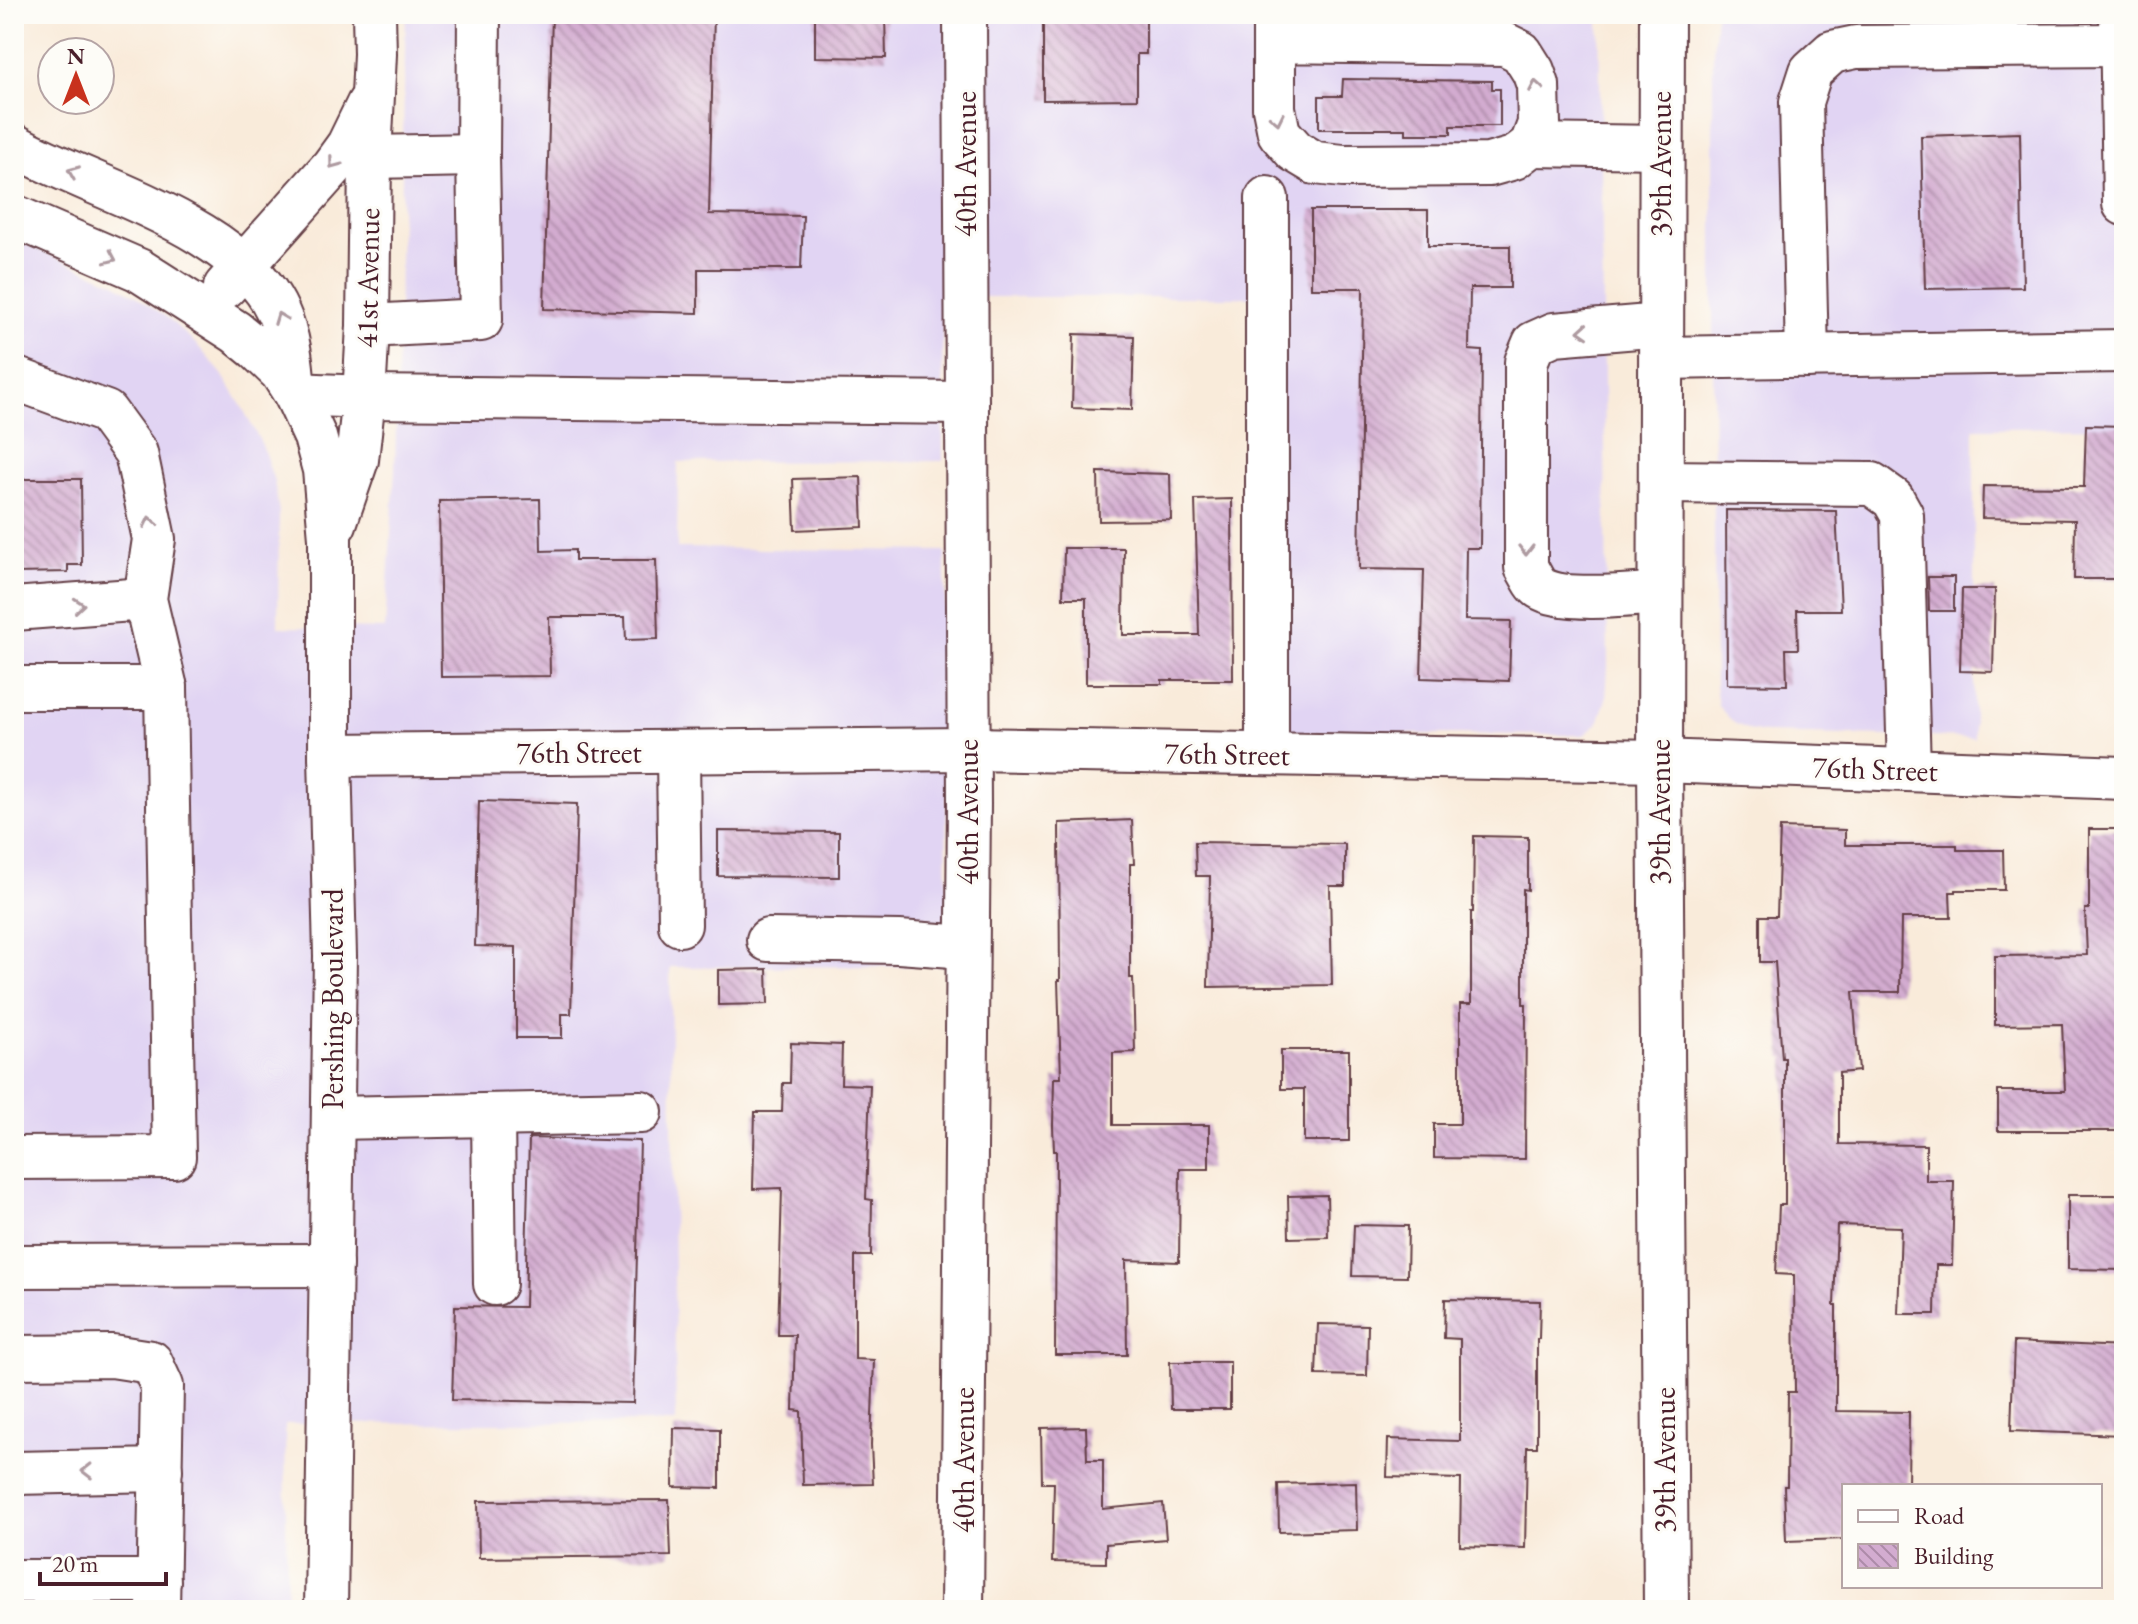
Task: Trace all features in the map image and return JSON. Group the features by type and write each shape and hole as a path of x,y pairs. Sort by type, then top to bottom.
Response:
{"main road":[{"name":"39th Avenue","path":"1662,14 1660,761 1666,1610"}],"street":[{"name":"41st Avenue","path":"330,538 357,460 364,397 374,14"},
{"path":"368,326 481,320 479,14"},
{"name":"40th Avenue","path":"962,1610 969,749 965,14"},
{"path":"1274,28 1505,44 1521,52 1538,85 1539,124 1531,145 1514,158 1489,165 1343,166 1315,163 1295,151 1279,133 1274,108 1274,28"},
{"path":"1807,356 1801,102 1811,71 1832,52 1856,47 2121,29 2124,204"},
{"path":"204,312 332,167 348,145 373,96"},
{"name":"Pershing Boulevard","path":"14,145 170,218 210,240 242,266 262,286 279,313 290,352 295,394"},
{"path":"1531,145 1661,147"},
{"path":"370,157 478,155"},
{"path":"1267,198 1267,754"},
{"name":"Pershing Boulevard","path":"14,216 139,270 236,332 270,360 288,382 315,437 324,470 330,538 330,755 335,956 326,1610"},
{"path":"1660,593 1560,595 1538,587 1526,567 1526,362 1534,343 1554,334 1807,356 2124,351"},
{"path":"14,378 106,412 136,453 154,539 145,599 166,688 174,1157 14,1158"},
{"path":"295,394 967,403"},
{"path":"1660,482 1872,484 1893,499 1902,515 1909,770"},
{"path":"14,609 145,599"},
{"path":"14,688 166,688"},
{"name":"76th Street","path":"330,755 969,749 1660,761 2124,778"},
{"path":"678,752 680,925"},
{"path":"768,940 899,942 967,947"},
{"path":"333,1118 641,1112"},
{"path":"493,1115 495,1284"},
{"path":"14,1266 331,1265"},
{"path":"14,1357 112,1356 151,1362 162,1386 159,1595 14,1581"},
{"path":"14,1473 161,1470"}],"shaded area":[{"path":"406,14 1599,14 1606,699 1598,723 1584,735 1285,733 1280,297 942,297 943,461 678,462 677,548 945,551 947,966 670,967 676,1422 285,1424 287,1610 14,1610 14,239 117,284 138,297 169,319 222,374 262,445 274,481 279,512 278,627 385,629 395,471"},
{"path":"1716,14 2124,14 2124,427 1974,428 1974,738 1764,733 1734,723 1718,706 1715,684 1713,322 1713,52"}],"building":[{"path":"552,14 714,14 709,214 803,216 801,269 698,269 698,313 544,309"},
{"path":"815,14 885,14 886,58 815,57"},
{"path":"1043,14 1146,14 1146,54 1137,54 1137,99 1043,100"},
{"path":"1343,79 1492,81 1492,89 1500,89 1500,126 1451,126 1451,134 1406,134 1406,129 1319,129 1319,96 1342,96"},
{"path":"2020,133 2023,287 1925,289 1921,136"},
{"path":"1311,210 1428,210 1428,246 1510,246 1510,288 1470,288 1469,350 1482,351 1480,548 1466,548 1465,620 1511,621 1509,681 1421,678 1424,570 1359,569 1363,288 1311,288"},
{"path":"1074,334 1134,336 1132,410 1072,408"},
{"path":"2086,425 2124,426 2124,579 2074,579 2075,520 1982,518 1983,486 2084,487"},
{"path":"1098,472 1170,474 1171,520 1099,521"},
{"path":"861,477 863,527 795,530 793,479"},
{"path":"14,479 81,479 82,565 68,565 68,572 14,573"},
{"path":"540,499 541,551 575,550 575,560 656,560 658,639 626,640 625,617 549,617 550,676 441,677 439,501"},
{"path":"1232,499 1233,680 1086,684 1086,598 1063,598 1064,548 1124,548 1123,635 1199,635 1195,500"},
{"path":"1726,510 1836,511 1841,610 1797,610 1798,649 1786,649 1787,685 1727,684"},
{"path":"1928,577 1954,577 1954,611 1929,611"},
{"path":"1962,589 1995,589 1993,672 1960,671"},
{"path":"479,801 577,804 571,1014 562,1014 562,1038 516,1038 516,947 475,946"},
{"path":"1132,820 1134,864 1130,864 1130,978 1133,978 1135,1052 1113,1053 1113,1125 1209,1125 1209,1169 1180,1169 1179,1262 1126,1260 1127,1355 1055,1355 1054,1078 1061,1078 1059,823"},
{"path":"1780,828 1845,830 1845,845 1957,845 1957,850 2003,850 2004,890 1950,892 1951,918 1901,918 1900,992 1853,992 1859,1071 1839,1073 1839,1144 1926,1145 1926,1181 1954,1181 1952,1265 1936,1265 1935,1314 1898,1314 1901,1227 1837,1225 1834,1306 1836,1411 1909,1412 1908,1484 1842,1484 1842,1539 1786,1541 1784,1486 1787,1486 1788,1392 1795,1392 1794,1275 1776,1274 1779,1205 1785,1205 1785,1058 1782,1058 1775,962 1760,962 1760,916 1777,916"},
{"path":"2089,829 2124,829 2124,1131 1998,1131 1998,1091 2065,1091 2062,1024 1995,1025 1995,956 2087,955 2085,909 2089,909"},
{"path":"718,831 839,832 839,877 718,876"},
{"path":"1474,836 1528,837 1528,890 1523,889 1525,1159 1434,1158 1434,1124 1460,1124 1460,1004 1471,1004"},
{"path":"1195,842 1345,844 1345,886 1330,886 1332,985 1208,987 1210,876 1196,876"},
{"path":"767,969 768,1004 718,1005 718,970"},
{"path":"791,1043 842,1045 841,1084 870,1085 866,1199 872,1200 871,1256 855,1256 855,1359 874,1360 873,1484 803,1485 801,1411 793,1410 795,1335 778,1335 782,1188 753,1189 755,1112 782,1112 783,1083 790,1083"},
{"path":"1281,1050 1349,1050 1349,1141 1304,1141 1304,1089 1281,1089"},
{"path":"529,1138 640,1141 633,1403 452,1400 455,1306 525,1307"},
{"path":"1327,1195 1328,1237 1289,1238 1288,1196"},
{"path":"2068,1195 2124,1195 2124,1270 2068,1269"},
{"path":"1354,1225 1408,1226 1407,1277 1352,1276"},
{"path":"1445,1299 1540,1301 1537,1447 1527,1447 1525,1548 1460,1546 1461,1479 1387,1477 1388,1439 1460,1441 1460,1339 1444,1338"},
{"path":"1318,1324 1368,1325 1367,1376 1316,1375"},
{"path":"2014,1342 2124,1347 2124,1435 2011,1431"},
{"path":"1170,1362 1230,1362 1230,1409 1171,1409"},
{"path":"1086,1427 1087,1460 1103,1460 1103,1509 1163,1503 1166,1539 1106,1544 1106,1563 1052,1562 1054,1483 1042,1483 1041,1428"},
{"path":"674,1428 720,1429 720,1488 673,1487"},
{"path":"1356,1482 1357,1530 1279,1532 1278,1484"},
{"path":"669,1500 671,1556 479,1558 478,1501"}]}
